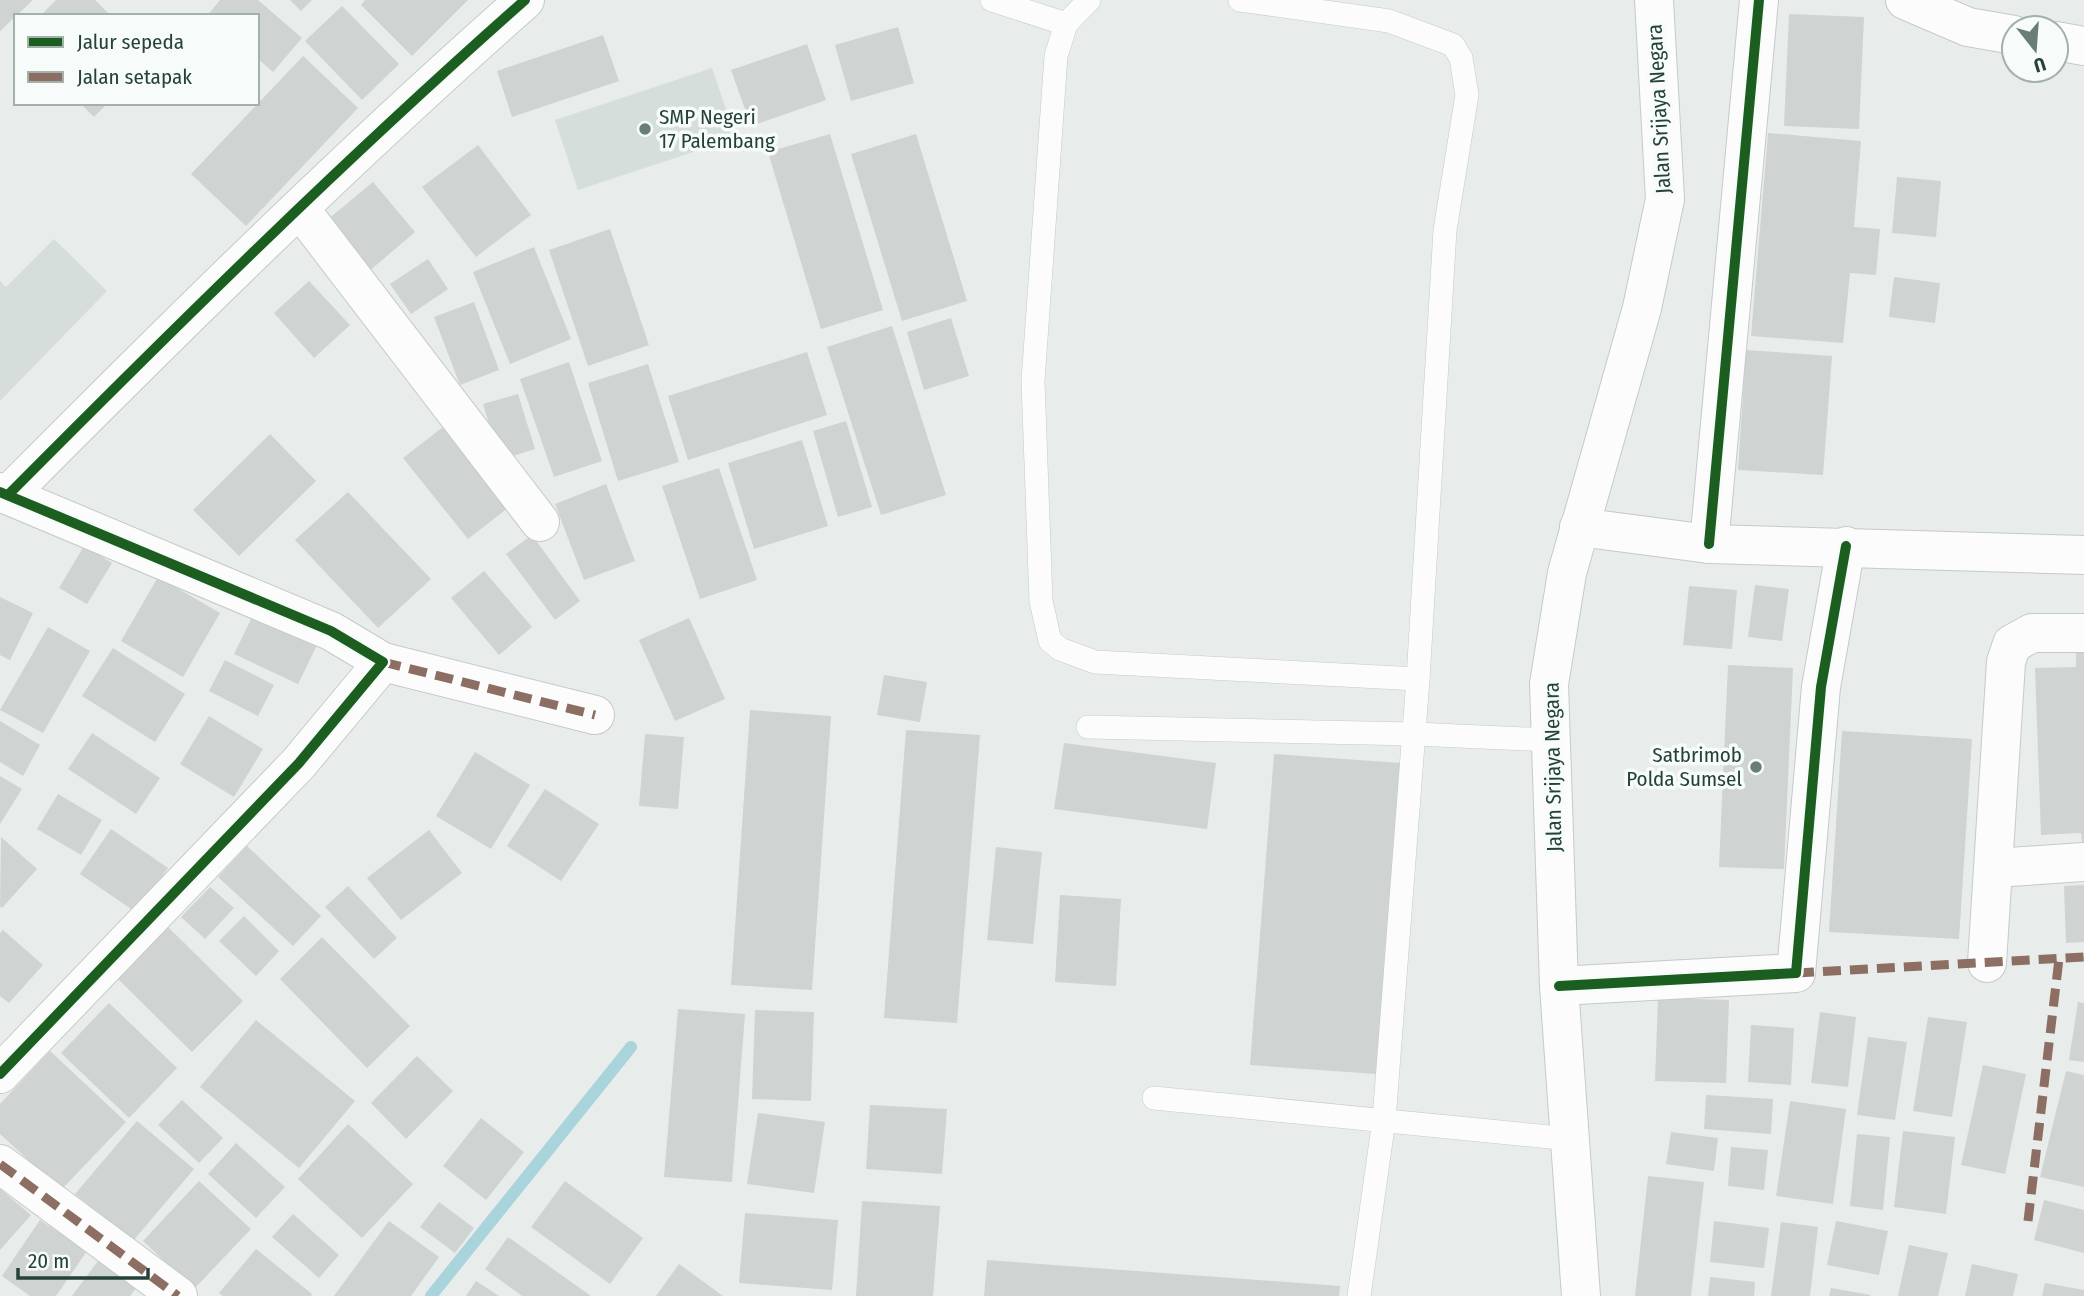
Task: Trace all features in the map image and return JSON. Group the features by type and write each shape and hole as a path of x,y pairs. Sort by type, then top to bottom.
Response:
{"street":[{"path":"525,0 442,74 4,494 331,631 383,662 595,715"},
{"name":"Jalan Srijaya Negara","path":"1581,1296 1559,986 1549,684 1567,573 1642,308 1664,199 1654,0"},
{"path":"1709,544 1759,0"},
{"path":"1905,0 1968,27 2000,33"},
{"path":"300,209 540,522"},
{"path":"1579,527 1709,544 2084,555"},
{"path":"1559,986 1796,973 1821,687 1846,547"},
{"path":"1987,963 2006,662 2012,644 2032,634 2084,633"},
{"path":"0,1074 299,763 383,662"},
{"path":"1994,868 2084,862"},
{"path":"0,1164 178,1296"}],"lane":[{"path":"992,0 1066,24"},
{"path":"1089,0 1066,24 1056,56 1033,381 1041,601 1050,641 1060,649 1094,662 1418,679"},
{"path":"1240,0 1389,21 1453,45 1461,58 1467,95 1445,230 1418,679 1384,1120 1359,1296"},
{"path":"1088,727 1414,734 1551,740"},
{"path":"1154,1098 1570,1139"}],"shaded area":[{"name":"SMP Negeri 17 Palembang","path":"712,68 736,138 578,190 555,120"},
{"path":"54,239 107,291 0,401 0,281 6,287"}],"building":[{"path":"0,0 33,0 18,14 14,14 14,18 0,31"},
{"path":"56,0 95,0 109,14 42,14"},
{"path":"220,0 258,0 302,38 273,72 259,60 259,14 209,14"},
{"path":"290,0 312,0 301,11"},
{"path":"365,0 468,0 412,56 361,5"},
{"path":"342,6 399,64 362,100 305,41"},
{"path":"1789,14 1864,17 1859,129 1784,126"},
{"path":"898,27 914,83 851,101 835,45"},
{"path":"603,35 619,81 512,117 497,71"},
{"path":"807,44 826,100 751,126 731,70"},
{"path":"303,56 358,108 246,226 191,174"},
{"path":"82,105 106,105 94,117"},
{"path":"1768,133 1861,141 1854,227 1880,229 1876,275 1850,273 1843,343 1751,336"},
{"path":"830,134 883,310 821,329 768,152"},
{"path":"916,134 967,301 902,321 851,154"},
{"path":"478,145 531,215 476,257 422,187"},
{"path":"1897,177 1941,181 1936,237 1892,233"},
{"path":"373,182 415,232 368,272 326,221"},
{"path":"610,229 649,345 588,366 549,250"},
{"path":"534,247 571,339 510,364 473,272"},
{"path":"428,259 448,289 411,314 390,284"},
{"path":"1894,277 1940,283 1935,323 1889,317"},
{"path":"309,281 350,325 314,358 274,313"},
{"path":"474,302 499,370 460,385 434,317"},
{"path":"951,318 969,376 924,390 907,332"},
{"path":"892,326 946,495 881,515 827,347"},
{"path":"1746,350 1832,356 1823,475 1738,470"},
{"path":"807,352 827,415 688,460 668,396"},
{"path":"569,362 602,461 554,477 520,379"},
{"path":"648,364 679,462 618,481 588,383"},
{"path":"518,394 535,449 500,460 483,404"},
{"path":"452,420 517,501 468,539 403,458"},
{"path":"846,421 872,507 838,517 813,431"},
{"path":"270,434 316,481 239,556 193,510"},
{"path":"802,440 828,526 754,549 728,463"},
{"path":"719,468 757,580 700,599 662,486"},
{"path":"606,484 635,561 584,580 555,504"},
{"path":"348,492 431,579 378,628 295,540"},
{"path":"532,535 580,601 555,620 506,554"},
{"path":"84,546 112,563 87,604 59,588"},
{"path":"484,571 532,627 499,655 451,598"},
{"path":"158,577 220,613 183,677 121,641"},
{"path":"1755,585 1789,589 1782,641 1748,637"},
{"path":"1689,586 1737,590 1732,649 1683,645"},
{"path":"0,597 33,613 10,660 0,655"},
{"path":"257,607 321,637 298,684 234,654"},
{"path":"689,618 725,699 675,721 639,640"},
{"path":"48,627 90,651 43,733 0,710"},
{"path":"2076,645 2084,645 2084,842 2081,833 2041,835 2035,668 2076,667"},
{"path":"113,648 185,694 155,742 82,696"},
{"path":"225,660 274,685 258,716 209,691"},
{"name":"Satbrimob Polda Sumsel","path":"1728,665 1793,668 1784,869 1719,867"},
{"path":"884,675 927,682 920,722 877,715"},
{"path":"750,710 831,716 812,990 731,985"},
{"path":"209,716 263,749 234,797 180,764"},
{"path":"0,721 40,745 23,776 0,762"},
{"path":"906,730 980,735 957,1023 884,1018"},
{"path":"1842,731 1972,739 1959,939 1829,932"},
{"path":"92,733 160,778 136,814 68,769"},
{"path":"645,734 684,737 678,809 639,806"},
{"path":"1064,743 1216,763 1207,829 1054,809"},
{"path":"475,752 530,785 491,849 436,816"},
{"path":"1274,754 1401,763 1376,1074 1250,1065"},
{"path":"0,776 22,789 0,824"},
{"path":"545,789 599,824 561,881 507,846"},
{"path":"58,794 102,820 81,855 37,829"},
{"path":"111,829 168,868 137,913 80,874"},
{"path":"429,830 462,873 401,920 367,878"},
{"path":"1,837 37,869 2,908 0,906"},
{"path":"247,846 321,916 293,946 218,877"},
{"path":"996,847 1042,852 1033,944 987,940"},
{"path":"2084,885 2084,942 2066,943 2064,886"},
{"path":"348,886 397,938 374,959 325,907"},
{"path":"210,887 234,908 205,939 181,917"},
{"path":"1060,895 1121,899 1116,986 1055,982"},
{"path":"244,916 279,951 256,976 219,941"},
{"path":"168,927 243,1001 192,1052 117,978"},
{"path":"3,930 43,965 9,1003 0,996 0,933"},
{"path":"322,937 410,1026 367,1068 280,979"},
{"path":"1658,998 1729,1000 1726,1083 1655,1081"},
{"path":"2078,1002 2084,1003 2084,1062 2069,1060"},
{"path":"109,1003 177,1068 129,1118 61,1053"},
{"path":"678,1009 745,1014 732,1182 664,1177"},
{"path":"755,1010 814,1012 811,1101 752,1099"},
{"path":"1820,1012 1856,1017 1848,1087 1811,1083"},
{"path":"1928,1017 1967,1022 1952,1117 1913,1111"},
{"path":"256,1020 355,1101 299,1168 200,1087"},
{"path":"1751,1025 1794,1028 1791,1085 1748,1082"},
{"path":"1868,1037 1907,1042 1895,1120 1857,1115"},
{"path":"50,1051 126,1122 61,1190 0,1134 0,1104"},
{"path":"417,1056 453,1091 406,1139 371,1103"},
{"path":"1983,1065 2026,1074 2005,1174 1961,1165"},
{"path":"2066,1071 2084,1075 2084,1187 2040,1177"},
{"path":"1706,1095 1773,1099 1771,1134 1704,1129"},
{"path":"182,1100 223,1138 199,1163 158,1125"},
{"path":"1790,1101 1846,1109 1833,1204 1776,1196"},
{"path":"870,1105 947,1109 942,1174 866,1169"},
{"path":"758,1113 825,1122 814,1193 747,1184"},
{"path":"481,1118 524,1152 486,1200 443,1166"},
{"path":"137,1121 194,1169 133,1241 75,1194"},
{"path":"348,1124 413,1184 362,1238 298,1179"},
{"path":"1903,1131 1955,1137 1946,1214 1894,1207"},
{"path":"1671,1132 1718,1138 1714,1171 1666,1164"},
{"path":"1857,1134 1890,1137 1883,1210 1850,1206"},
{"path":"236,1143 285,1187 256,1218 208,1174"},
{"path":"1731,1147 1768,1150 1764,1190 1728,1186"},
{"path":"1648,1176 1704,1182 1691,1296 1635,1296"},
{"path":"199,1181 251,1229 194,1289 143,1241"},
{"path":"565,1181 643,1238 610,1284 531,1227"},
{"path":"0,1189 31,1215 0,1250"},
{"path":"2044,1200 2084,1210 2084,1253 2034,1240"},
{"path":"862,1201 940,1206 933,1296 856,1296"},
{"path":"439,1202 474,1228 455,1253 420,1227"},
{"path":"745,1213 838,1220 832,1290 739,1283"},
{"path":"293,1214 339,1255 319,1278 272,1237"},
{"path":"40,1220 87,1251 56,1296 30,1296 2,1276"},
{"path":"389,1221 439,1257 411,1296 334,1296"},
{"path":"1714,1221 1769,1228 1764,1268 1710,1262"},
{"path":"1836,1221 1888,1231 1879,1275 1827,1265"},
{"path":"1781,1222 1818,1227 1810,1296 1771,1296"},
{"path":"508,1237 591,1296 522,1296 485,1269"},
{"path":"1909,1245 1948,1253 1938,1296 1898,1296"},
{"path":"256,1249 312,1294 311,1296 223,1296 219,1293"},
{"path":"101,1257 139,1284 130,1296 72,1296"},
{"path":"987,1260 1340,1286 1339,1296 984,1296"},
{"path":"679,1264 723,1296 656,1296"},
{"path":"1972,1264 2018,1274 2013,1296 1965,1296"},
{"path":"1710,1277 1755,1282 1754,1296 1708,1296"},
{"path":"476,1281 499,1296 466,1296"},
{"path":"2045,1283 2084,1290 2084,1296 2042,1296"},
{"path":"1831,1288 1871,1295 1829,1296"}],"waterway":[{"path":"431,1296 631,1047"}],"marked path":[{"path":"383,662 595,715"},
{"path":"1796,973 2084,957"},
{"path":"2028,1221 2059,959"},
{"path":"0,1164 178,1296"}],"cycle path":[{"path":"8,495 262,243 392,120 525,0"},
{"path":"1709,544 1759,0"},
{"path":"0,492 331,631 383,662 299,763 0,1074"},
{"path":"1559,986 1796,973 1821,687 1846,546"}],"place":[{"name":"SMP Negeri 17 Palembang","path":"645,129"},
{"name":"Satbrimob Polda Sumsel","path":"1756,767"}]}
